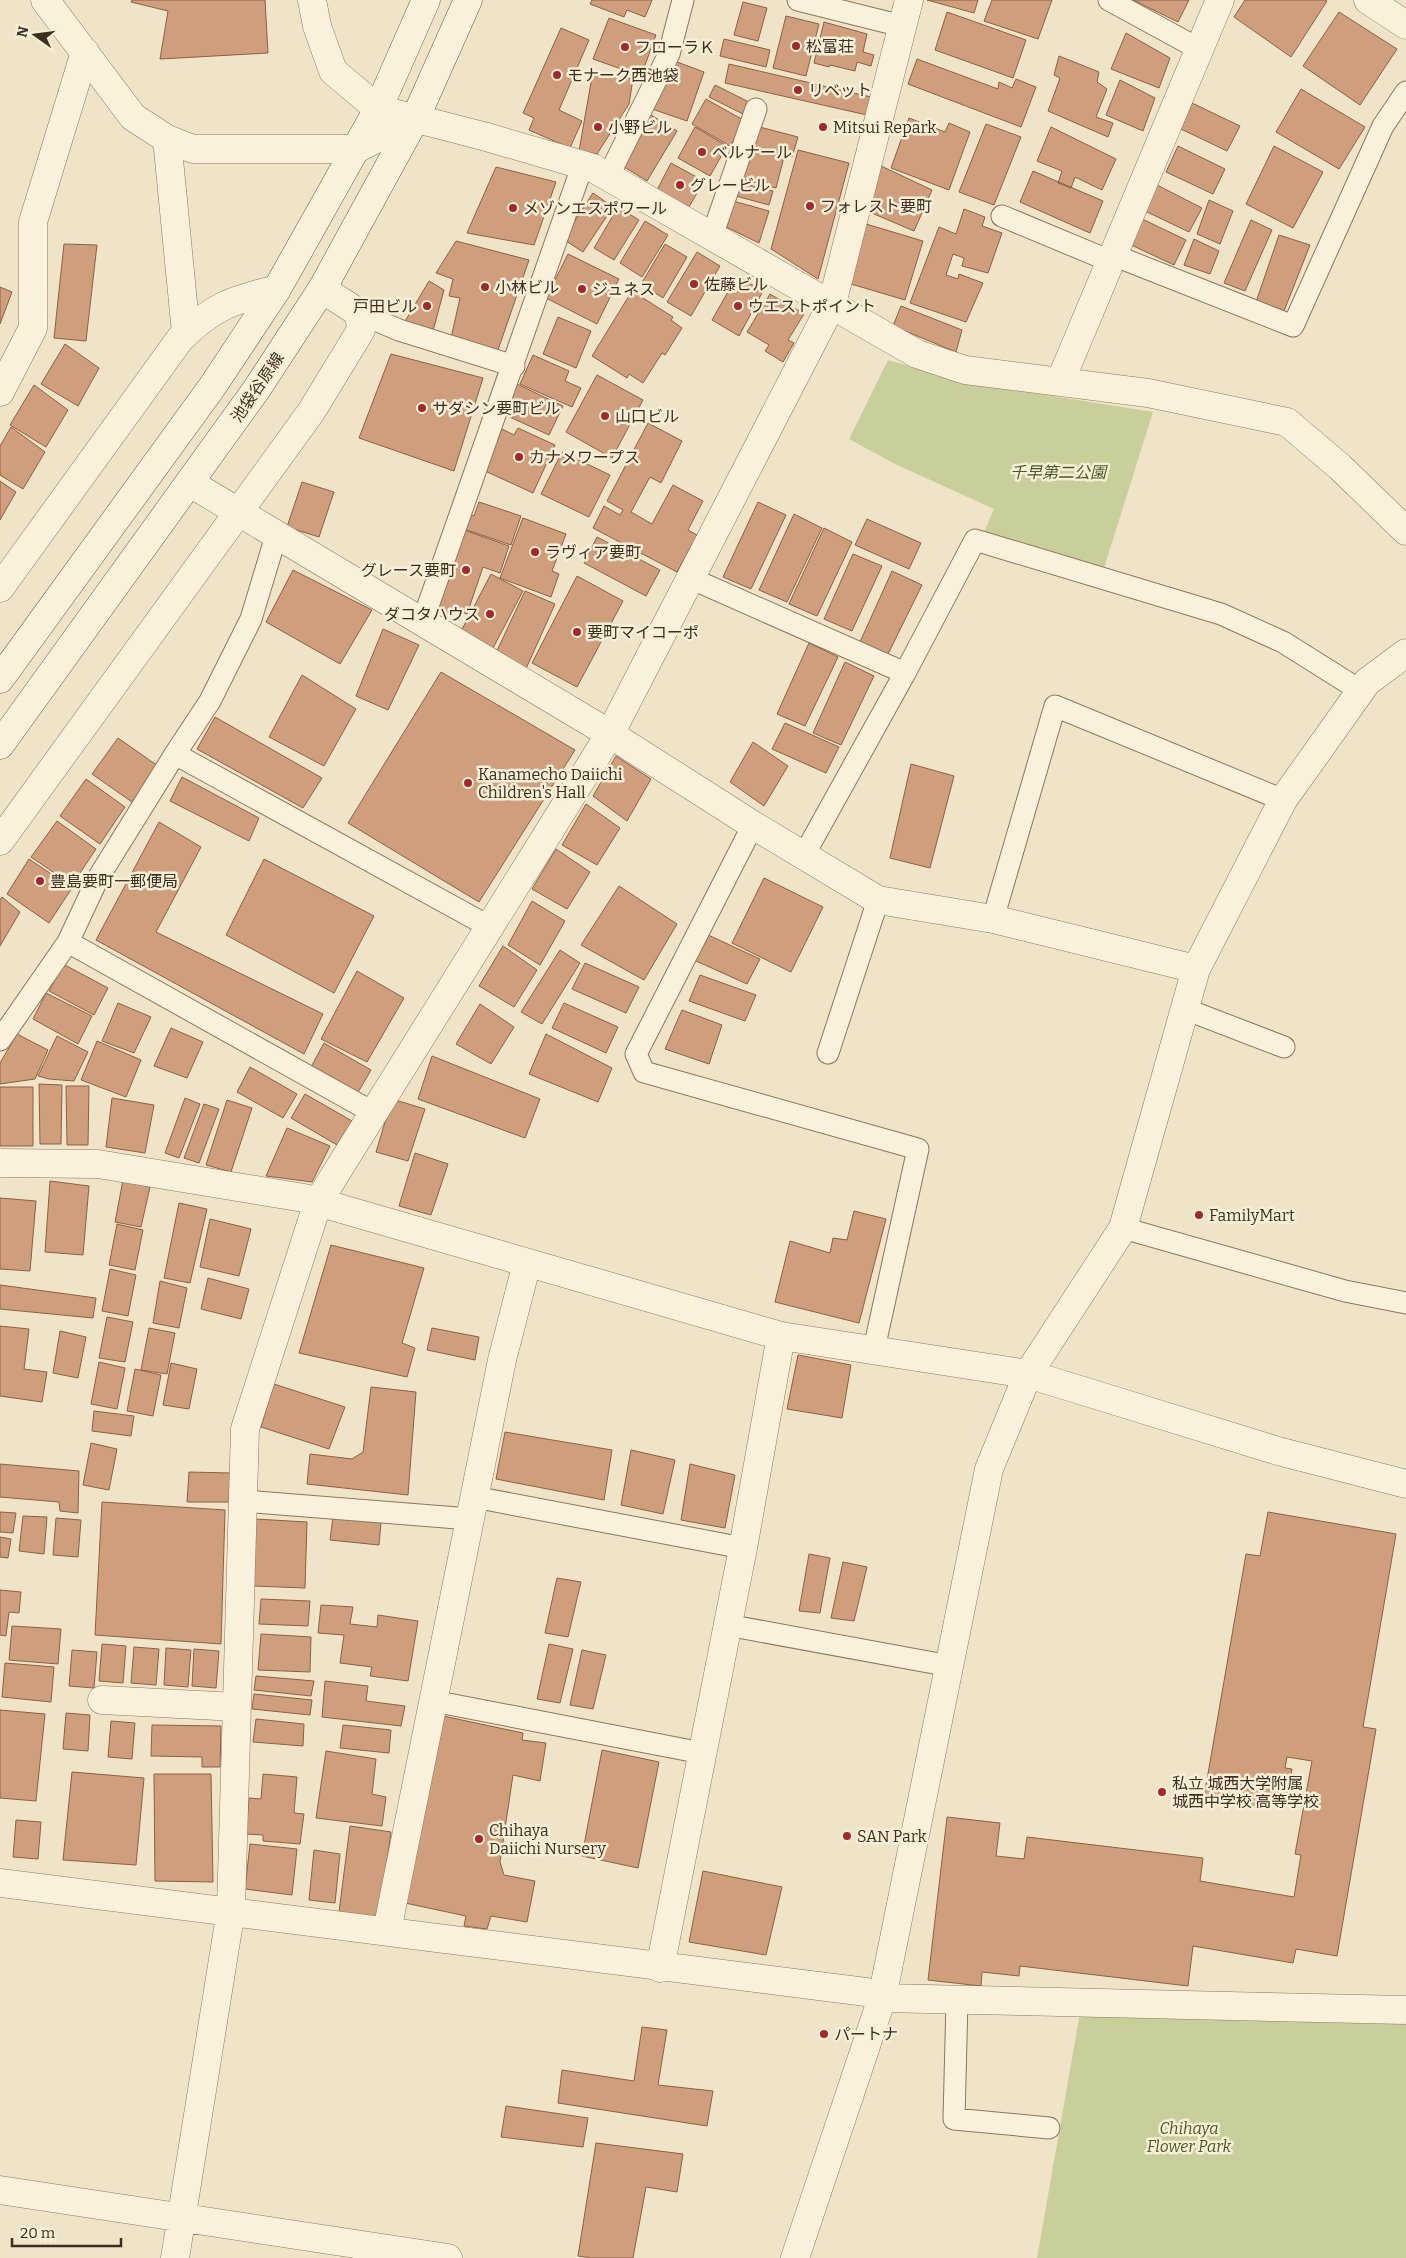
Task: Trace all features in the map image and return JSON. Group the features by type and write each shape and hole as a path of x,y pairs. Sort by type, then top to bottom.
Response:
{"street":[{"path":"45,0 133,117 167,139 193,149 356,149 415,118"},
{"path":"312,0 317,26 334,71 378,109 583,164 917,354 964,370 1148,393 1287,422 1340,467 1406,531"},
{"path":"0,679 212,387 277,289 378,109 426,0"},
{"name":"池袋谷原線","path":"0,745 256,390 322,289 415,118 468,0"},
{"path":"175,2258 231,1910 246,1429 318,1202 610,734 832,304 909,0"},
{"path":"1060,382 1220,0"},
{"path":"1368,0 1406,25"},
{"path":"0,392 33,328 33,222 84,52"},
{"path":"167,139 186,333"},
{"path":"0,588 186,333 218,307 240,298 277,289"},
{"path":"0,841 311,412 361,330 360,312 322,289"},
{"path":"190,483 610,734 753,825 878,900 993,919 1196,969"},
{"path":"794,2258 882,1998 989,1468 1028,1374 1123,1228 1196,969 1283,800 1367,682 1406,653"},
{"path":"0,1163 98,1164 304,1198 780,1336 1028,1374 1278,1450 1406,1484"},
{"path":"386,1931 502,1360 527,1263"},
{"path":"660,1968 743,1548 780,1336"},
{"path":"102,1700 237,1707"},
{"path":"0,1883 231,1910 660,1968 866,1992 882,1998 1406,2010"},
{"path":"0,2190 448,2258"}],"lane":[{"path":"608,177 669,54 683,0"},
{"path":"798,0 902,26"},
{"path":"1109,0 1199,49"},
{"path":"1002,216 1293,326 1383,126 1406,92"},
{"path":"712,236 756,109"},
{"path":"422,623 514,366 583,164"},
{"path":"360,312 400,330 514,366"},
{"path":"0,1040 68,942 98,878 174,754 210,701 251,619 276,536"},
{"path":"804,855 905,673 975,540 1221,614 1283,642 1361,691"},
{"path":"690,578 905,673"},
{"path":"993,919 1055,706 1283,800"},
{"path":"174,754 490,927"},
{"path":"753,825 636,1054 644,1072 918,1149 874,1349"},
{"path":"828,1053 878,900"},
{"path":"68,942 374,1113"},
{"path":"1185,1008 1284,1047"},
{"path":"1123,1228 1345,1291 1406,1303"},
{"path":"243,1501 472,1508 743,1548"},
{"path":"727,1624 950,1666"},
{"path":"433,1701 702,1753"},
{"path":"957,2001 954,2119 1048,2128"}],"green space":[{"name":"千早第二公園","path":"888,360 965,382 1153,412 1104,568 984,532 994,509 895,464 849,439"},
{"name":"Chihaya Flower Park","path":"1080,2013 1406,2021 1406,2258 1037,2258"}],"building":[{"path":"132,0 265,0 268,53 160,59 168,11 131,2"},
{"path":"592,0 652,0 645,17 627,10 624,17 590,4"},
{"path":"927,0 978,0 974,13"},
{"path":"992,0 1052,0 1038,39 984,21"},
{"path":"1133,0 1189,0 1178,22"},
{"path":"1245,0 1327,1 1291,57 1234,17"},
{"path":"743,2 767,8 758,41 734,35"},
{"path":"947,12 1026,40 1013,78 935,50"},
{"path":"1339,12 1397,49 1360,105 1303,66"},
{"name":"松富荘","path":"786,16 819,24 806,76 773,68"},
{"name":"フローラＫ","path":"609,18 656,35 641,76 593,59"},
{"path":"824,22 867,34 863,52 874,55 871,66 857,62 855,71 814,63"},
{"name":"モナーク西池袋","path":"561,28 589,40 559,110 582,121 570,148 529,130 534,118 523,113"},
{"path":"1126,33 1170,58 1159,88 1111,69"},
{"path":"724,39 770,50 766,67 720,56"},
{"path":"1059,56 1099,72 1097,82 1107,89 1096,117 1113,123 1108,137 1048,111 1060,78 1054,75"},
{"path":"669,59 704,72 687,121 652,109"},
{"path":"917,59 998,89 999,82 1012,88 1016,79 1036,87 1021,127 908,84"},
{"name":"リベット","path":"729,64 871,97 867,115 725,83"},
{"name":"小野ビル","path":"593,71 633,79 629,104 597,154 579,151"},
{"path":"1120,80 1155,98 1143,131 1106,115"},
{"path":"715,85 753,104 747,116 709,97"},
{"path":"1301,89 1365,127 1339,169 1276,132"},
{"path":"706,99 745,121 730,146 692,124"},
{"path":"1192,103 1240,126 1227,151 1181,129"},
{"path":"651,115 677,131 647,181 621,165"},
{"path":"909,118 945,132 949,123 970,132 949,190 891,168"},
{"path":"986,124 1021,137 994,205 959,192"},
{"path":"752,125 798,137 792,157 747,145"},
{"name":"ベルナール","path":"695,127 727,146 710,176 678,158"},
{"path":"1051,127 1116,159 1102,190 1075,177 1071,188 1058,183 1062,171 1037,161"},
{"path":"1178,146 1225,169 1213,194 1166,172"},
{"path":"1274,146 1323,172 1293,228 1246,204"},
{"path":"749,148 784,157 776,188 741,179"},
{"name":"フォレスト要町","path":"798,150 849,163 818,279 771,249"},
{"name":"グレービル","path":"671,163 704,181 689,207 657,190"},
{"path":"881,166 932,190 914,231 867,211"},
{"name":"メゾンエスポワール","path":"496,167 556,182 534,245 467,233"},
{"path":"1033,171 1103,201 1090,233 1020,202"},
{"path":"736,182 773,191 769,205 732,195"},
{"path":"1155,184 1202,208 1189,232 1143,210"},
{"path":"593,193 613,207 583,252 563,239"},
{"path":"1209,200 1233,211 1220,244 1197,234"},
{"path":"733,201 769,211 759,243 722,225"},
{"path":"618,207 639,220 614,260 594,248"},
{"path":"964,209 985,217 982,226 1002,233 988,273 962,266 964,258 953,254 946,275 958,279 959,274 983,283 966,322 910,303 939,227 956,234"},
{"path":"1138,217 1186,240 1174,265 1127,243"},
{"path":"1251,220 1272,230 1245,291 1224,283"},
{"path":"645,221 668,235 642,277 620,263"},
{"path":"866,224 923,241 905,300 851,284"},
{"path":"1279,235 1310,245 1284,311 1256,302"},
{"path":"1194,239 1219,251 1210,274 1184,265"},
{"name":"小林ビル","path":"456,241 529,260 498,350 451,338 460,298 449,296 453,279 436,273"},
{"path":"64,244 97,245 86,341 54,338"},
{"path":"665,244 687,257 663,298 641,284"},
{"name":"佐藤ビル","path":"697,252 720,266 691,316 667,302"},
{"name":"ジュネス","path":"568,254 619,279 597,324 546,298"},
{"name":"ウエストポイント","path":"737,276 763,291 739,336 712,320"},
{"name":"戸田ビル","path":"429,281 444,290 433,331 404,323"},
{"path":"0,287 12,292 0,324"},
{"path":"632,291 673,317 671,320 682,328 665,355 662,353 643,383 629,374 627,378 592,356"},
{"path":"770,294 804,314 788,340 794,343 783,362 765,351 769,345 747,332"},
{"path":"901,306 962,330 956,352 893,326"},
{"path":"558,317 591,331 576,368 543,354"},
{"path":"65,344 99,368 78,406 41,384"},
{"name":"サダシン要町ビル","path":"391,354 483,378 454,471 359,438"},
{"path":"533,355 569,371 565,381 581,388 572,407 520,384"},
{"name":"山口ビル","path":"597,375 643,400 612,458 566,432"},
{"path":"515,383 563,406 549,435 501,413"},
{"path":"34,385 68,410 46,447 10,425"},
{"path":"648,423 682,441 661,483 650,477 631,512 652,524 673,485 703,501 688,530 697,535 677,572 593,528 604,506 620,515 623,510 607,501"},
{"path":"11,427 45,452 23,489 0,475 0,446"},
{"name":"カナメワープス","path":"518,428 555,445 533,493 483,470 502,429 514,435"},
{"path":"562,452 610,475 589,517 541,494"},
{"path":"0,481 16,492 0,520"},
{"path":"302,482 334,492 319,537 287,527"},
{"path":"479,502 521,516 511,545 464,529 469,514 474,516"},
{"path":"758,502 786,515 751,589 723,577"},
{"path":"794,514 822,528 787,602 759,590"},
{"name":"ラヴィア要町","path":"523,518 566,534 552,571 559,574 551,597 500,578"},
{"path":"867,519 921,543 909,569 855,545"},
{"path":"824,528 852,542 817,616 789,604"},
{"name":"グレース要町","path":"464,530 509,546 500,573 483,567 467,614 454,609 452,616 436,611"},
{"path":"597,537 660,570 646,596 584,563"},
{"path":"853,554 882,566 852,631 824,619"},
{"path":"293,570 372,610 340,664 266,622"},
{"path":"892,571 922,585 888,654 860,642"},
{"name":"ダコタハウス","path":"491,574 523,591 493,648 458,637"},
{"name":"要町マイコーポ","path":"577,576 623,601 577,687 532,663"},
{"path":"525,591 555,604 525,671 494,657"},
{"path":"383,629 419,645 388,710 356,696"},
{"path":"809,643 838,657 805,726 777,714"},
{"path":"845,662 874,676 841,745 813,733"},
{"path":"441,672 575,750 479,902 348,823"},
{"path":"302,675 356,709 324,766 269,737"},
{"path":"215,717 322,778 303,808 197,749"},
{"path":"785,723 839,747 826,773 772,749"},
{"path":"118,738 158,766 132,802 92,774"},
{"path":"753,742 788,766 764,806 730,782"},
{"path":"616,756 651,779 627,821 593,796"},
{"path":"911,764 954,776 930,868 890,858"},
{"path":"182,777 259,818 249,841 170,801"},
{"path":"86,779 125,807 100,844 60,816"},
{"path":"586,804 620,828 597,865 562,845"},
{"path":"57,821 96,849 72,885 31,857"},
{"path":"159,822 201,847 156,932 323,1014 304,1054 96,940"},
{"path":"556,849 590,872 567,909 532,889"},
{"path":"29,859 72,888 49,923 7,894"},
{"path":"264,859 374,916 334,993 226,935"},
{"path":"764,878 823,907 791,972 732,943"},
{"path":"619,886 677,924 644,980 581,945"},
{"path":"2,897 20,912 0,946 0,900"},
{"path":"532,901 565,921 540,965 508,945"},
{"path":"706,934 760,959 747,984 694,960"},
{"path":"503,946 537,970 514,1007 479,986"},
{"path":"560,950 580,963 542,1024 521,1012"},
{"path":"585,963 639,987 626,1013 572,989"},
{"path":"63,964 108,988 94,1015 49,991"},
{"path":"357,971 404,998 367,1062 321,1039"},
{"path":"700,975 756,995 745,1021 689,1001"},
{"path":"46,993 92,1016 78,1044 33,1019"},
{"path":"118,1003 151,1017 134,1053 102,1041"},
{"path":"564,1003 618,1027 606,1053 552,1028"},
{"path":"480,1004 514,1027 491,1064 456,1044"},
{"path":"682,1010 722,1025 709,1064 665,1049"},
{"path":"171,1028 203,1042 187,1078 154,1066"},
{"path":"17,1034 48,1050 35,1079 0,1084 0,1063"},
{"path":"546,1034 612,1068 598,1102 529,1074"},
{"path":"57,1036 88,1052 74,1081 38,1076"},
{"path":"97,1041 141,1060 126,1097 81,1080"},
{"path":"324,1043 371,1070 357,1094 311,1067"},
{"path":"432,1056 540,1099 525,1138 418,1099"},
{"path":"250,1067 297,1094 283,1118 237,1092"},
{"path":"39,1084 62,1085 61,1144 40,1144"},
{"path":"66,1086 89,1086 88,1145 67,1145"},
{"path":"0,1087 33,1087 33,1146 0,1146"},
{"path":"305,1094 352,1121 337,1145 291,1118"},
{"path":"112,1098 154,1105 145,1153 106,1147"},
{"path":"185,1098 200,1104 179,1158 165,1153"},
{"path":"392,1099 425,1109 408,1161 376,1152"},
{"path":"227,1100 252,1108 231,1172 206,1165"},
{"path":"204,1104 219,1109 199,1163 184,1158"},
{"path":"287,1128 330,1146 312,1182 266,1176"},
{"path":"415,1153 448,1164 431,1215 399,1206"},
{"path":"123,1180 150,1187 141,1227 115,1222"},
{"path":"50,1181 89,1186 83,1255 45,1252"},
{"path":"0,1198 36,1201 30,1271 0,1269"},
{"path":"179,1203 207,1209 190,1283 164,1278"},
{"path":"854,1211 886,1219 859,1323 775,1302 790,1241 830,1253 833,1238 847,1240"},
{"path":"210,1219 251,1229 239,1276 200,1267"},
{"path":"117,1224 143,1230 135,1270 109,1265"},
{"path":"331,1245 424,1268 402,1343 415,1348 407,1377 299,1353"},
{"path":"110,1269 136,1275 128,1316 102,1311"},
{"path":"208,1278 249,1289 241,1319 201,1309"},
{"path":"160,1281 187,1288 179,1328 153,1323"},
{"path":"0,1285 96,1298 93,1318 0,1309"},
{"path":"107,1317 133,1322 125,1362 99,1358"},
{"path":"0,1326 29,1329 24,1369 47,1372 42,1402 0,1396"},
{"path":"149,1328 175,1333 167,1374 141,1370"},
{"path":"432,1328 479,1337 475,1360 427,1350"},
{"path":"60,1331 86,1337 78,1378 53,1373"},
{"path":"798,1355 851,1365 842,1418 787,1409"},
{"path":"99,1362 125,1368 117,1409 91,1404"},
{"path":"171,1363 197,1369 189,1409 163,1405"},
{"path":"135,1369 161,1375 153,1416 127,1411"},
{"path":"274,1384 345,1407 329,1449 261,1427"},
{"path":"371,1387 416,1392 408,1495 307,1484 310,1454 352,1459 363,1452"},
{"path":"94,1411 134,1416 131,1436 92,1431"},
{"path":"505,1432 612,1450 604,1500 496,1479"},
{"path":"91,1443 117,1449 109,1490 83,1485"},
{"path":"631,1450 675,1460 663,1514 621,1505"},
{"path":"0,1464 79,1471 78,1513 60,1511 59,1502 0,1497"},
{"path":"690,1464 735,1475 725,1528 681,1520"},
{"path":"189,1472 231,1473 230,1502 187,1502"},
{"path":"102,1502 225,1510 221,1644 95,1635"},
{"path":"0,1512 16,1513 13,1533 0,1532"},
{"path":"1268,1512 1396,1534 1363,1727 1376,1729 1337,1956 1296,1949 1293,1963 1193,1946 1188,1986 1020,1966 1019,1976 982,1972 981,1986 928,1980 947,1817 1000,1823 996,1856 1024,1859 1027,1837 1203,1858 1200,1881 1294,1897 1301,1855 1295,1854 1312,1761 1287,1757 1285,1768 1292,1769 1286,1807 1269,1803 1268,1808 1204,1797 1246,1554 1260,1556"},
{"path":"23,1516 47,1517 44,1554 19,1551"},
{"path":"333,1517 381,1522 379,1545 330,1540"},
{"path":"56,1518 81,1520 78,1557 53,1555"},
{"path":"255,1519 307,1522 305,1588 253,1586"},
{"path":"0,1537 11,1539 8,1558 0,1557"},
{"path":"809,1554 830,1558 820,1613 799,1611"},
{"path":"843,1562 867,1567 854,1621 831,1618"},
{"path":"557,1578 581,1582 568,1637 545,1633"},
{"path":"0,1590 21,1592 19,1613 9,1612 6,1636 0,1635"},
{"path":"261,1599 310,1601 308,1626 259,1624"},
{"path":"321,1605 353,1607 350,1624 377,1627 378,1615 418,1621 408,1681 370,1676 372,1667 340,1663 344,1635 318,1633"},
{"path":"12,1626 61,1629 58,1664 9,1660"},
{"path":"261,1634 311,1637 310,1672 258,1670"},
{"path":"102,1644 126,1646 123,1683 99,1681"},
{"path":"549,1644 573,1649 560,1703 537,1699"},
{"path":"134,1647 159,1649 156,1685 131,1683"},
{"path":"166,1648 191,1650 188,1687 164,1685"},
{"path":"194,1649 219,1651 216,1688 192,1686"},
{"path":"72,1650 97,1652 94,1688 69,1686"},
{"path":"582,1650 606,1655 593,1709 570,1705"},
{"path":"5,1663 54,1667 51,1702 2,1697"},
{"path":"256,1676 314,1681 311,1696 254,1690"},
{"path":"325,1681 368,1686 366,1701 405,1706 401,1726 322,1717"},
{"path":"254,1694 312,1700 310,1715 252,1709"},
{"path":"0,1710 45,1714 36,1801 0,1798"},
{"path":"66,1713 90,1715 88,1751 63,1749"},
{"path":"443,1716 523,1733 522,1740 546,1743 540,1781 513,1775 500,1862 504,1875 535,1881 527,1922 491,1916 487,1929 464,1926 466,1916 405,1903"},
{"path":"256,1719 304,1724 303,1746 253,1742"},
{"path":"111,1721 135,1723 132,1759 108,1757"},
{"path":"152,1725 221,1726 220,1767 202,1767 202,1757 151,1756"},
{"path":"343,1725 391,1730 389,1753 340,1748"},
{"path":"602,1750 659,1762 638,1868 582,1856"},
{"path":"326,1751 376,1759 372,1794 386,1797 382,1826 316,1818"},
{"path":"72,1772 144,1778 136,1865 63,1860"},
{"path":"154,1774 211,1774 213,1882 155,1881"},
{"path":"263,1774 297,1777 294,1813 304,1814 300,1844 263,1841 263,1835 246,1834 249,1798 261,1799"},
{"path":"16,1820 41,1822 38,1859 13,1857"},
{"path":"350,1826 391,1832 379,1918 339,1912"},
{"path":"250,1844 297,1849 292,1895 245,1889"},
{"path":"314,1850 340,1854 335,1903 309,1900"},
{"path":"703,1871 782,1887 766,1955 689,1942"},
{"path":"642,2027 667,2030 658,2085 713,2091 707,2126 558,2103 562,2070 634,2081"},
{"path":"506,2106 588,2118 583,2147 501,2137"},
{"path":"596,2143 683,2154 677,2192 646,2187 633,2258 578,2256"}],"place":[{"name":"松富荘","path":"796,46"},
{"name":"フローラＫ","path":"625,47"},
{"name":"モナーク西池袋","path":"557,75"},
{"name":"リベット","path":"798,90"},
{"name":"小野ビル","path":"598,127"},
{"name":"Mitsui Repark","path":"823,127"},
{"name":"ベルナール","path":"702,152"},
{"name":"グレービル","path":"680,185"},
{"name":"フォレスト要町","path":"810,206"},
{"name":"メゾンエスポワール","path":"513,208"},
{"name":"佐藤ビル","path":"694,284"},
{"name":"小林ビル","path":"485,287"},
{"name":"ジュネス","path":"582,289"},
{"name":"戸田ビル","path":"427,306"},
{"name":"ウエストポイント","path":"738,306"},
{"name":"サダシン要町ビル","path":"422,408"},
{"name":"山口ビル","path":"605,416"},
{"name":"カナメワープス","path":"519,457"},
{"name":"ラヴィア要町","path":"535,552"},
{"name":"グレース要町","path":"466,570"},
{"name":"ダコタハウス","path":"490,614"},
{"name":"要町マイコーポ","path":"577,632"},
{"name":"Kanamecho Daiichi Children's Hall","path":"468,783"},
{"name":"豊島要町一郵便局","path":"40,881"},
{"name":"FamilyMart","path":"1199,1215"},
{"name":"私立 城西大学附属 城西中学校 高等学校","path":"1162,1792"},
{"name":"SAN Park","path":"847,1836"},
{"name":"Chihaya Daiichi Nursery","path":"479,1839"},
{"name":"パートナ","path":"824,2034"}]}
